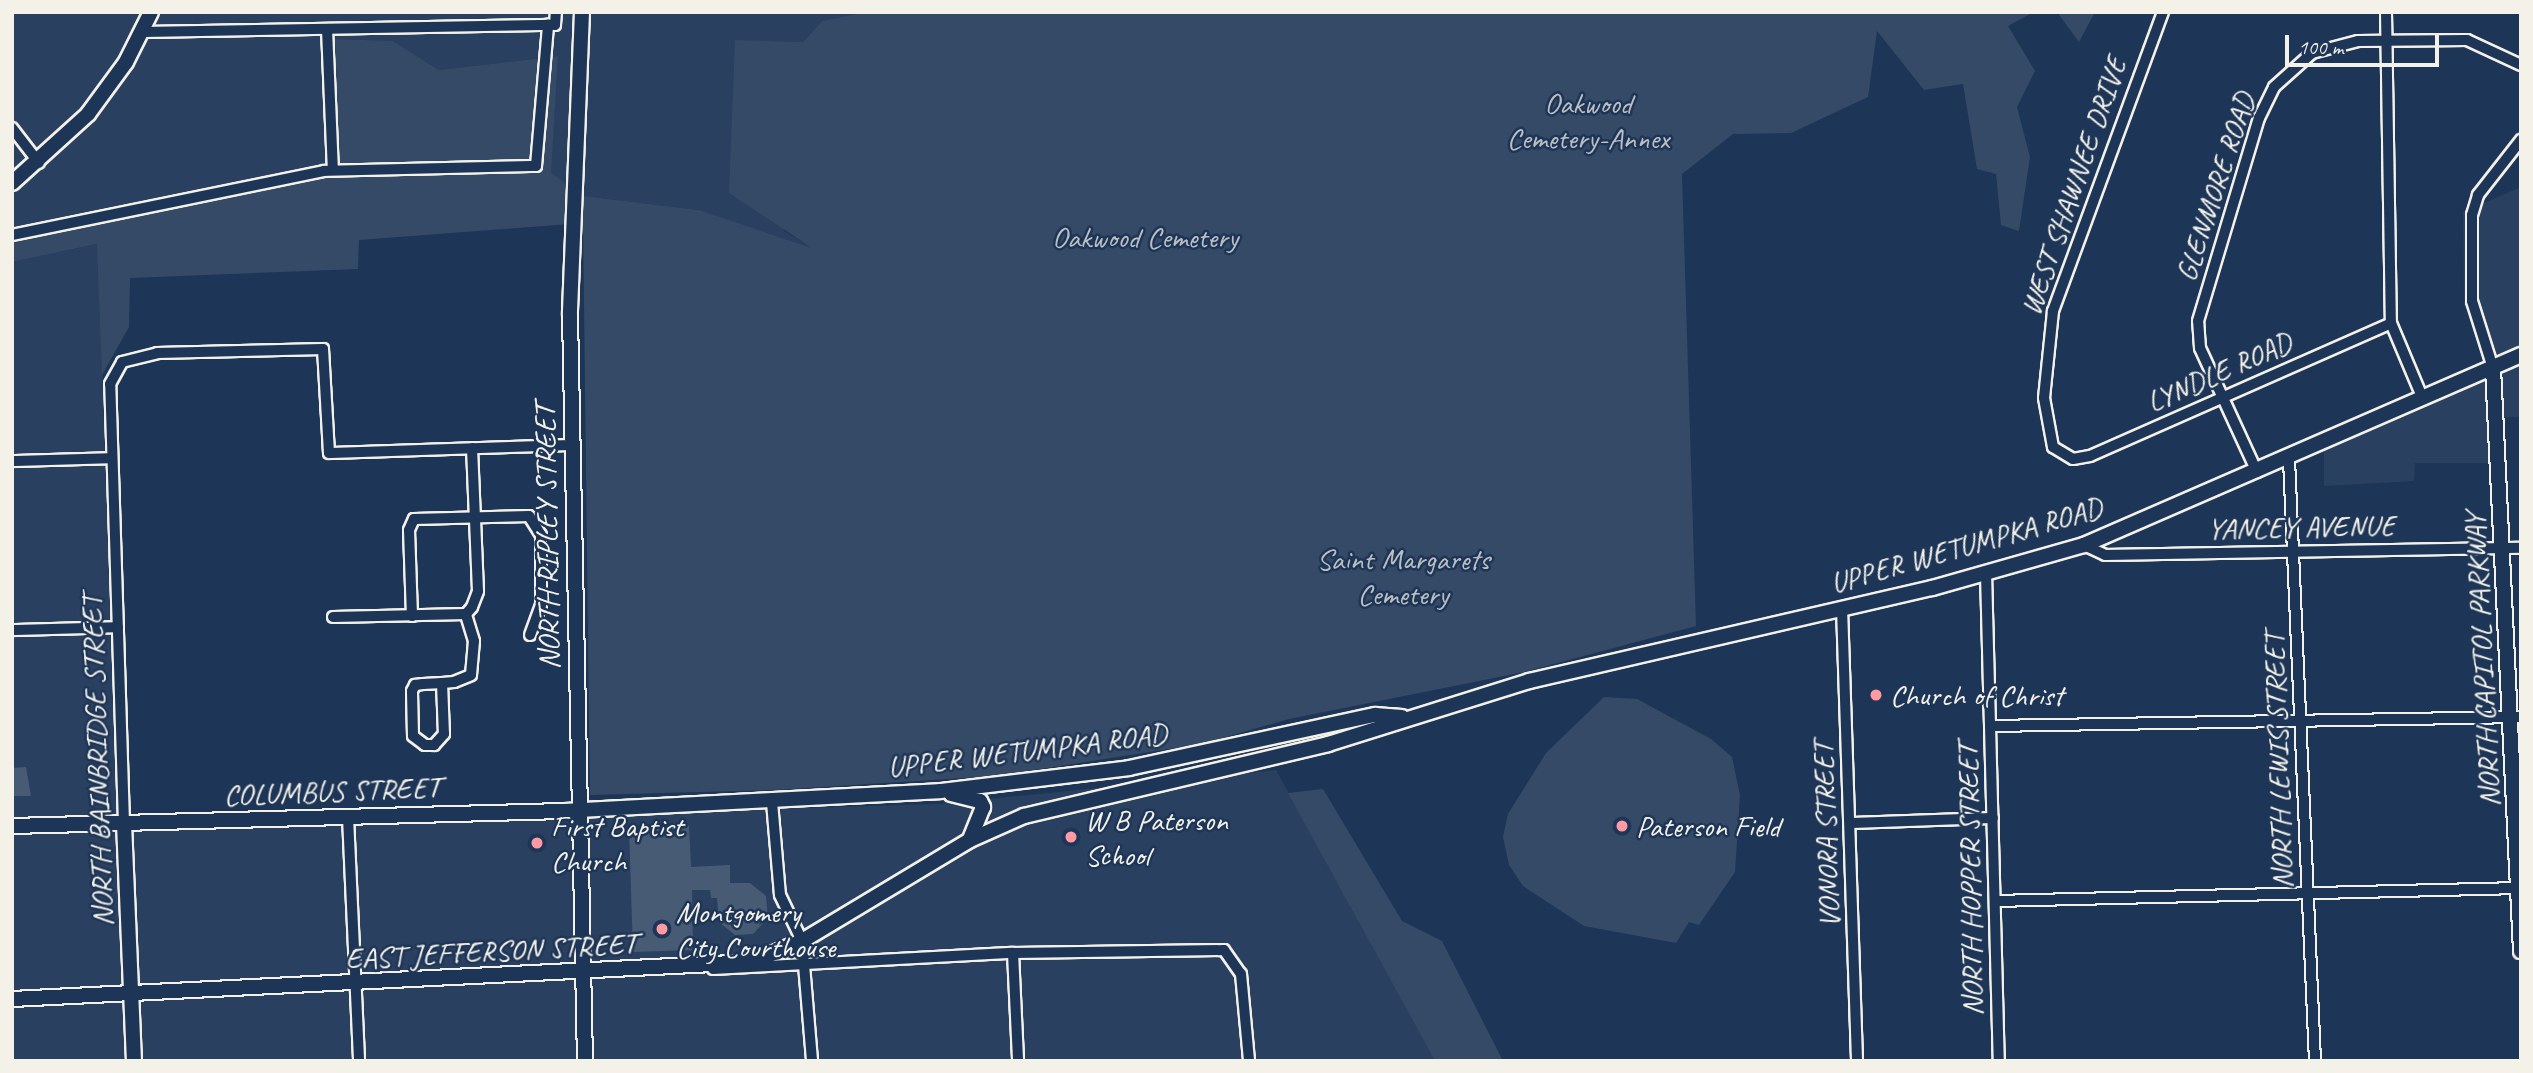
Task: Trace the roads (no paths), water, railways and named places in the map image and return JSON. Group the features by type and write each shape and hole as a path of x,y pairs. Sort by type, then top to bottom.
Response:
{"main road":[{"path":"12,183 39,163 109,89 143,32 151,12"},
{"name":"NORTH RIPLEY STREET","path":"582,12 570,219 577,810 586,1061"},
{"name":"UPPER WETUMPKA ROAD","path":"654,807 940,791 1177,759 1375,716 1402,717 1541,678 1986,573 2084,545 2289,459 2521,355"},
{"name":"NORTH CAPITOL PARKWAY","path":"2493,368 2516,717 2521,951"},
{"name":"UPPER WETUMPKA ROAD","path":"700,969 753,962 802,941 970,840 1057,805 1328,744 1385,729 1402,717"},
{"path":"1177,759 1181,776"},
{"path":"940,791 980,801 982,816 970,840"},
{"name":"COLUMBUS STREET","path":"12,825 654,807"},
{"name":"NORTH BAINBRIDGE STREET","path":"124,823 134,1061"},
{"name":"EAST JEFFERSON STREET","path":"12,999 581,972 700,969"}],"street":[{"path":"12,235 333,170 531,168 540,158 552,25 556,12"},
{"name":"WEST SHAWNEE DRIVE","path":"2065,457 2050,442 2045,423 2047,336 2062,281 2163,12"},
{"path":"2386,12 2390,323 2423,399"},
{"path":"143,32 552,25"},
{"path":"327,30 333,170"},
{"name":"GLENMORE ROAD","path":"2257,472 2200,348 2198,321 2264,104 2284,75 2312,53 2345,43 2467,40 2521,65"},
{"path":"12,128 39,163"},
{"path":"2493,368 2472,301 2472,215 2478,195 2521,140"},
{"name":"LYNDLE ROAD","path":"2065,457 2090,456 2390,323"},
{"name":"NORTH BAINBRIDGE STREET","path":"124,823 112,458 114,372 134,356 158,353 323,349 329,453 472,448"},
{"path":"442,682 444,734 434,745 417,743 412,691 415,685 465,678 473,669 466,614 478,591 472,448 572,445"},
{"path":"12,461 112,458"},
{"name":"NORTH LEWIS STREET","path":"2289,459 2315,1061"},
{"path":"412,616 410,524 414,519 529,516 540,527 541,606 530,635"},
{"name":"YANCEY AVENUE","path":"2084,545 2105,555 2521,548"},
{"name":"NORTH HOPPER STREET","path":"1986,573 1999,1061"},
{"name":"VONORA STREET","path":"1842,608 1857,1061"},
{"path":"332,617 466,614"},
{"path":"12,629 118,627"},
{"path":"1991,726 2516,717"},
{"path":"772,802 780,894 802,941 812,1061"},
{"path":"348,817 359,1061"},
{"path":"1850,823 1993,818"},
{"path":"1995,901 2519,888"},
{"path":"1013,953 1018,1061"},
{"name":"EAST JEFFERSON STREET","path":"700,969 806,967 824,961 1013,953 1230,953 1241,974 1249,1061"}],"place":[{"name":"Church of Christ","path":"1876,695"},
{"name":"Paterson Field","path":"1622,826"},
{"name":"W B Paterson School","path":"1071,837"},
{"name":"First Baptist Church","path":"537,843"},
{"name":"Montgomery City Courthouse","path":"662,929"}],"park label":[{"name":"Oakwood Cemetery-Annex","path":"1588,120"},
{"name":"Oakwood Cemetery","path":"1145,237"},
{"name":"Saint Margarets Cemetery","path":"1403,576"}]}
